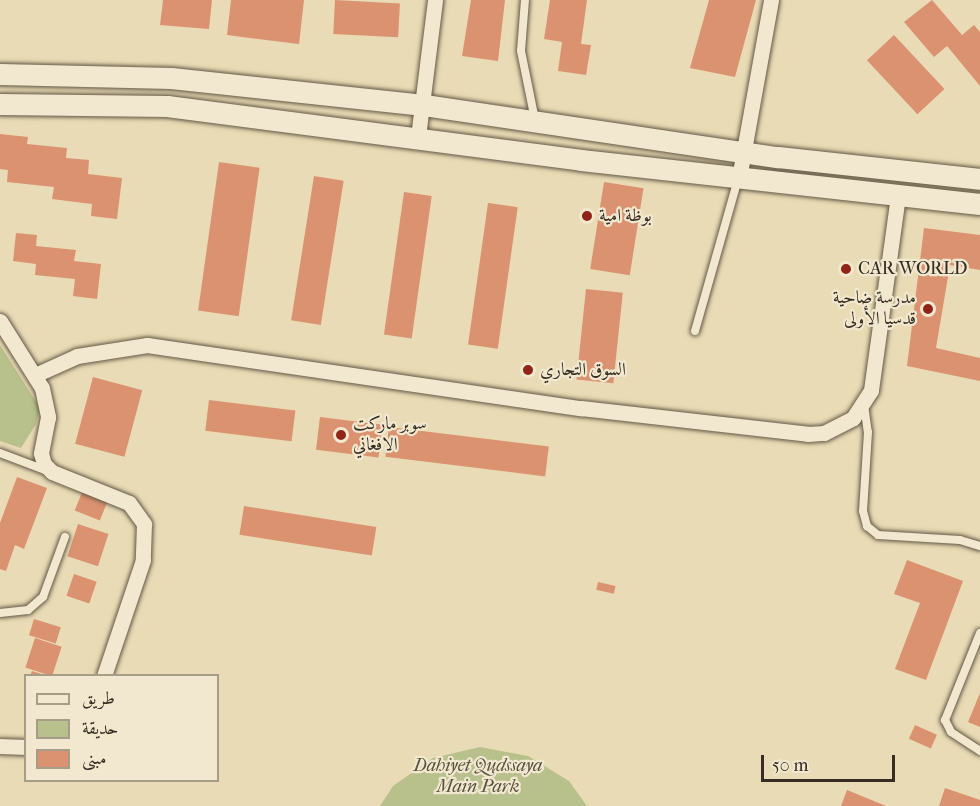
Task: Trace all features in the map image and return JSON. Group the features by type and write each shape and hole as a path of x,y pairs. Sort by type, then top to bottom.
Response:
{"main road":[{"path":"0,74 171,78 423,105 744,152 980,179"},
{"path":"0,104 167,106 739,178 980,204"},
{"path":"882,169 888,195"},
{"path":"925,198 928,174"}],"street":[{"path":"418,137 435,0"},
{"path":"739,178 771,0"},
{"path":"35,375 77,356 147,345 580,408 808,434 840,427 864,405 871,390 888,195"},
{"path":"0,321 35,375 47,402 42,459 52,472 129,503 144,524 143,560 104,674"},
{"path":"0,746 24,747"}],"lane":[{"path":"525,0 520,51 536,121"},
{"path":"695,331 739,178"},
{"path":"864,405 868,432 864,511 867,526 878,535 960,540 980,546"},
{"path":"0,453 52,472"},
{"path":"0,613 28,610 43,597 65,537"},
{"path":"980,633 945,720 951,732 980,751"}],"green space":[{"path":"0,345 40,408 36,424 21,448 0,441"},
{"name":"Dahiyet Qudssaya Main Park","path":"480,747 528,756 569,781 587,806 380,806 393,786 433,758"}],"building":[{"path":"163,0 212,0 209,29 160,25"},
{"path":"231,0 304,0 299,44 227,35"},
{"path":"335,0 400,3 398,37 333,34"},
{"path":"471,0 505,0 498,61 462,56"},
{"path":"550,0 587,0 581,44 591,45 586,75 558,71 562,42 544,39"},
{"path":"709,0 756,0 735,77 690,68"},
{"path":"932,0 962,35 974,25 980,32 980,86 947,46 934,57 904,22"},
{"path":"894,35 944,89 917,114 867,60"},
{"path":"0,134 28,137 27,144 67,148 66,158 89,160 88,174 122,178 117,219 91,216 92,204 52,199 54,187 7,182 8,170 0,169"},
{"path":"219,162 260,168 239,316 198,311"},
{"path":"314,176 344,181 321,325 291,320"},
{"path":"604,182 644,188 630,275 590,269"},
{"path":"404,192 432,196 412,338 384,335"},
{"path":"488,203 518,207 498,349 468,345"},
{"name":"مدرسة ضاحية قدسيا الأولى","path":"924,228 980,235 980,270 950,265 936,348 980,358 980,381 907,366"},
{"path":"16,233 37,235 36,246 76,250 74,261 101,264 97,299 73,296 75,279 35,275 36,264 13,261"},
{"path":"586,289 623,293 613,383 576,380"},
{"path":"93,377 142,390 124,457 75,444"},
{"path":"209,400 295,411 292,441 205,431"},
{"path":"320,417 383,425 379,457 316,450"},
{"path":"389,427 549,447 545,476 385,457"},
{"path":"17,477 47,488 24,549 15,545 6,571 0,569 0,523"},
{"path":"83,490 108,500 100,521 75,510"},
{"path":"244,506 376,527 372,556 239,535"},
{"path":"78,524 108,534 98,566 67,556"},
{"path":"907,560 963,581 926,680 895,669 920,603 894,594"},
{"path":"74,574 97,582 89,604 67,596"},
{"path":"598,582 616,586 614,594 596,590"},
{"path":"34,619 61,627 56,643 29,635"},
{"path":"35,638 62,647 53,674 25,667"},
{"path":"980,693 980,727 968,722"},
{"path":"915,725 937,735 931,748 909,739"},
{"path":"945,788 980,800 980,806 939,806"},
{"path":"847,790 886,806 841,806"}],"place":[{"name":"بوظة امية","path":"587,216"},
{"name":"CAR WORLD","path":"846,269"},
{"name":"مدرسة ضاحية قدسيا الأولى","path":"928,309"},
{"name":"السوق التجاري","path":"528,370"},
{"name":"سوبر ماركت الافغاني","path":"341,435"}]}
